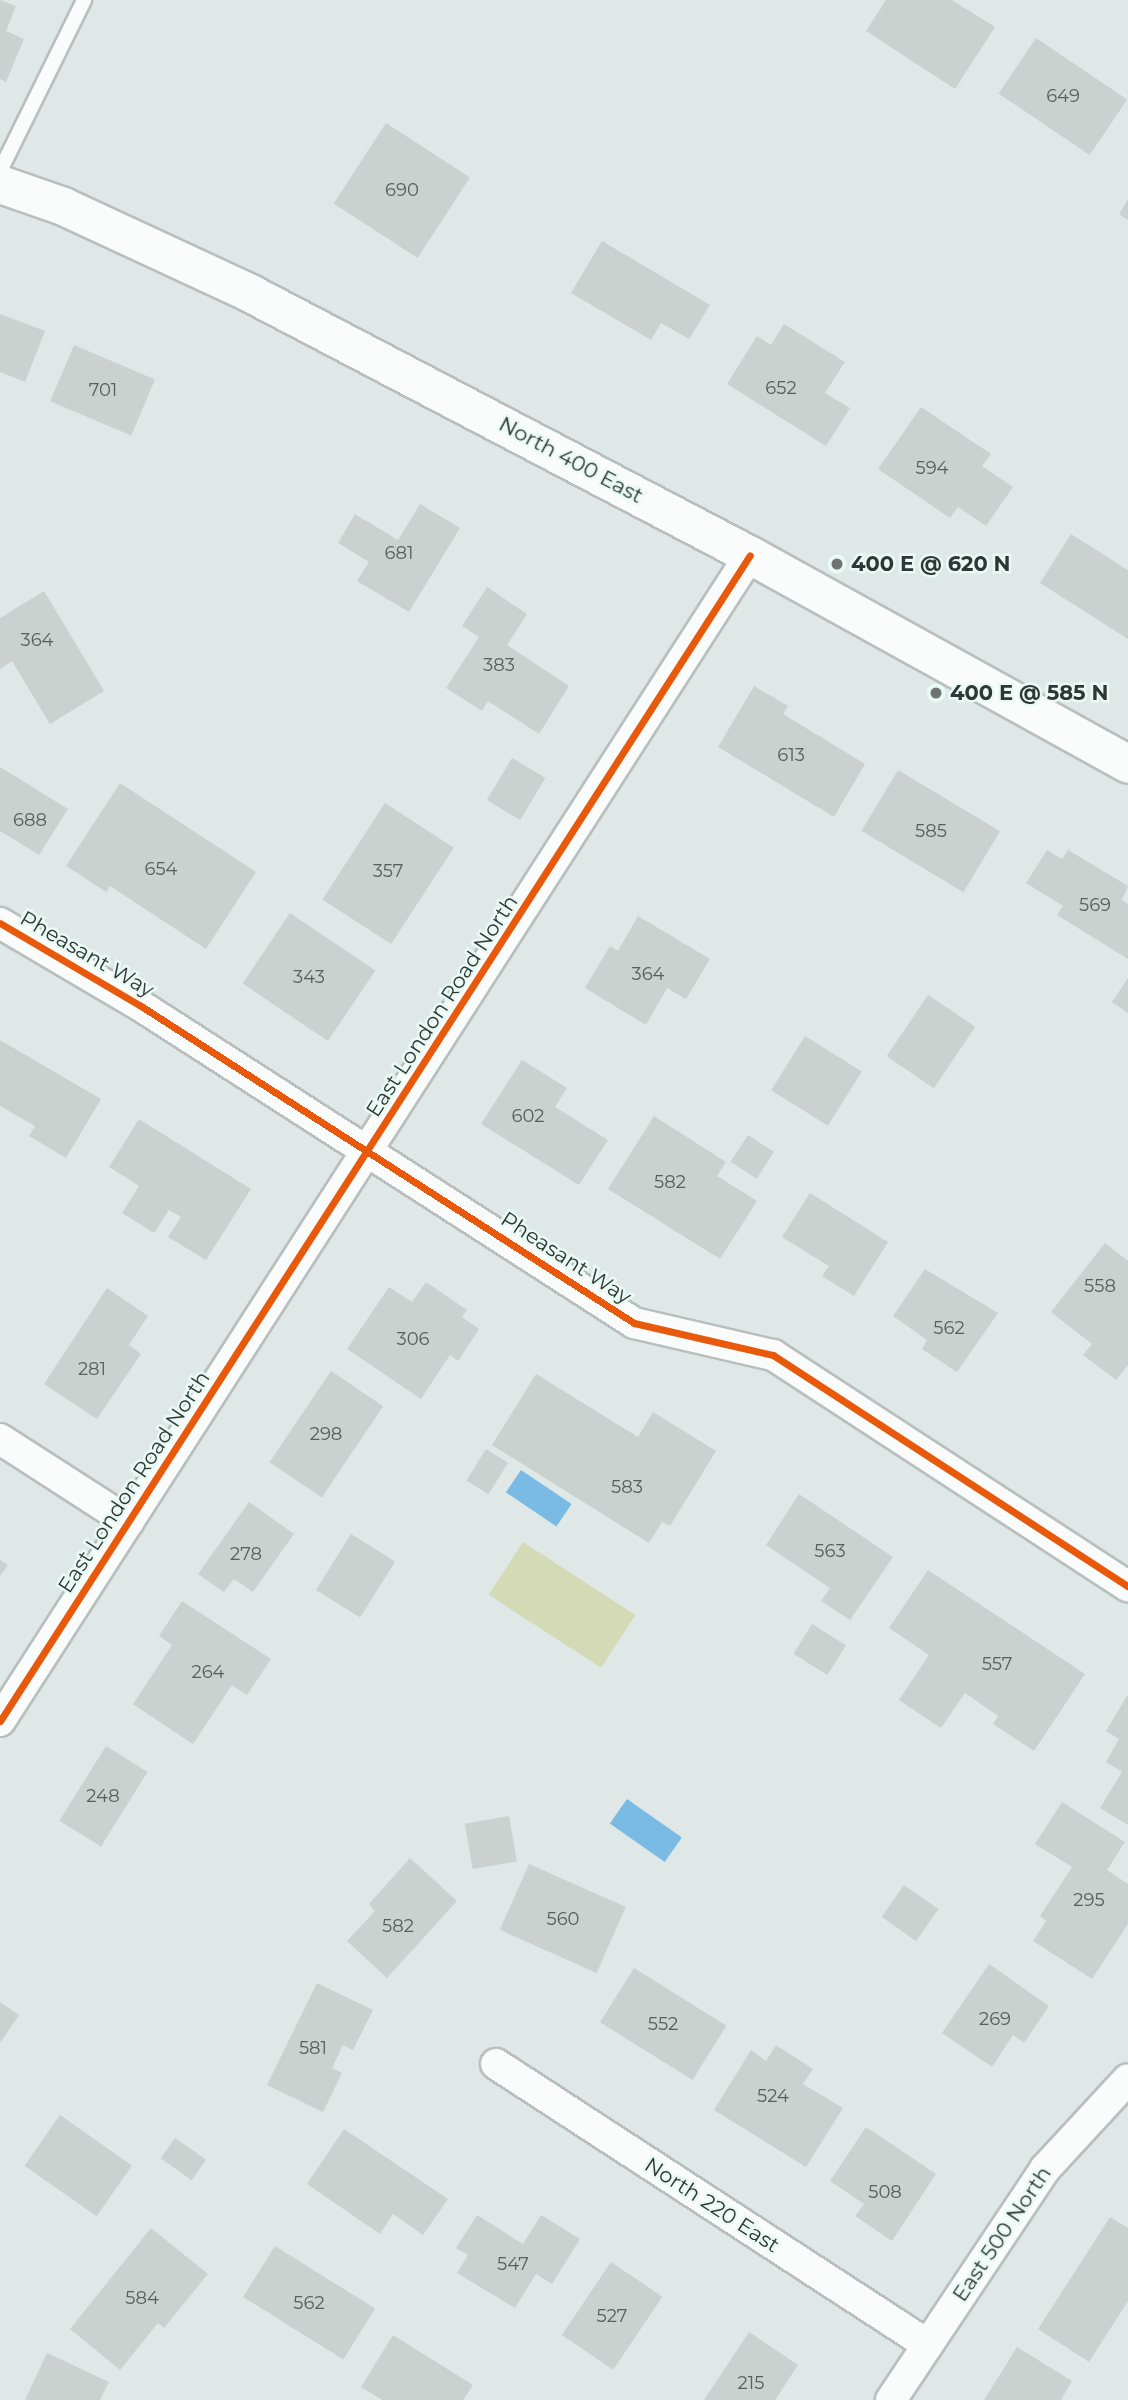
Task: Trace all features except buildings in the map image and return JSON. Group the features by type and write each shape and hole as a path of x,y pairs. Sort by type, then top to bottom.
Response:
{"street":[{"name":"North 400 East","path":"0,184 63,206 250,293 750,555 1128,764"},
{"name":"East London Road North","path":"0,1721 369,1153 750,555"},
{"name":"Pheasant Way","path":"0,923 369,1153 634,1323 773,1355 1128,1586"},
{"path":"0,1439 129,1522"},
{"name":"North 220 East","path":"496,2064 928,2345"},
{"name":"East 500 North","path":"891,2400 1045,2169 1128,2079"}],"lane":[{"path":"0,172 84,0"}],"green space":[{"path":"523,1542 635,1615 601,1668 489,1595"}],"water":[{"path":"521,1470 572,1504 556,1526 506,1492"},
{"path":"627,1799 682,1837 665,1862 610,1824"}],"cycle path":[{"path":"0,1721 750,555"},
{"path":"0,923 141,1006 634,1323 773,1355 1128,1586"}],"place":[{"name":"400 E @ 620 N","path":"837,564"},
{"name":"400 E @ 585 N","path":"936,693"}]}
